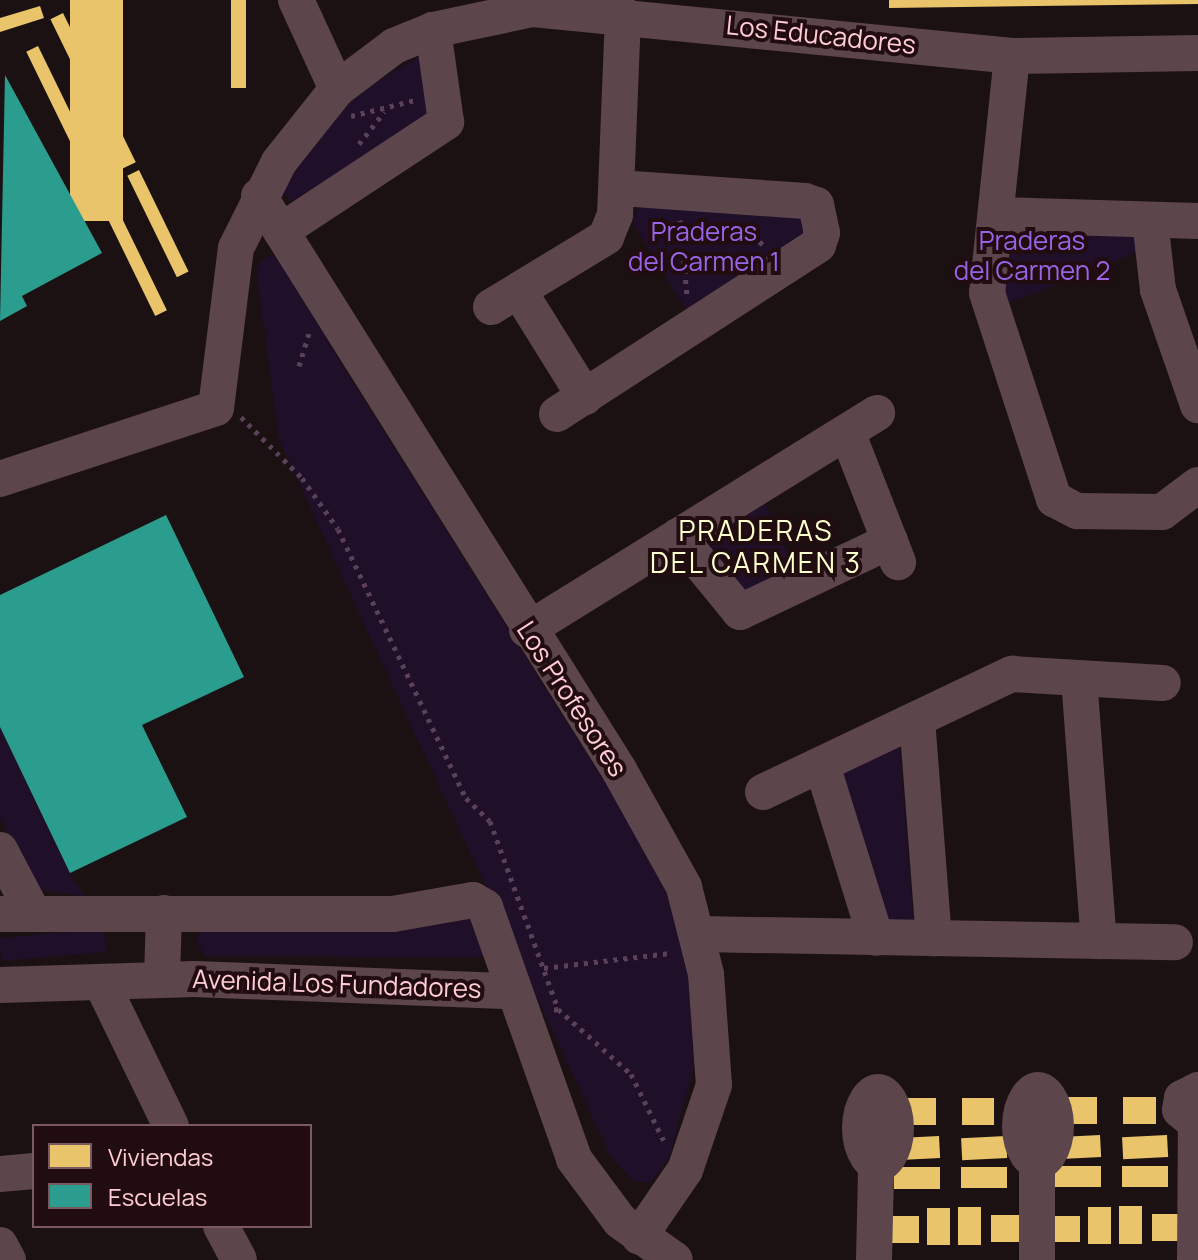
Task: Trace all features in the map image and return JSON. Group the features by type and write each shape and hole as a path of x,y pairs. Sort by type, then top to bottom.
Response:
{"street":[{"path":"296,0 338,102"},
{"name":"Los Educadores","path":"219,401 230,279 259,196 303,126 338,102 394,46 433,30 501,11 623,14 1012,56 1198,53"},
{"path":"617,188 663,188 805,201 822,218 818,245 571,405 505,299 606,237 617,188 623,14"},
{"path":"281,231 446,122 433,30"},
{"path":"1012,56 996,215 990,317 1054,499 1077,511 1162,512 1198,485"},
{"name":"Los Profesores","path":"259,196 657,834 700,942 714,1085 685,1170 639,1237"},
{"path":"996,215 1198,221"},
{"path":"1150,220 1158,290 1198,405"},
{"path":"0,479 219,401"},
{"path":"527,630 678,536 862,422 894,553 740,612 678,536"},
{"path":"763,792 1012,674 1163,683"},
{"path":"1079,678 1099,941"},
{"path":"917,719 934,938"},
{"path":"822,765 876,938"},
{"path":"0,850 16,913"},
{"name":"Avenida Los Fundadores","path":"16,913 393,914 473,900 485,907 517,1005 574,1159 639,1237 675,1260"},
{"name":"Avenida Los Fundadores","path":"162,979 164,913"},
{"path":"700,942 876,938 1175,942"},
{"name":"Avenida Los Fundadores","path":"0,985 162,979 517,1005"},
{"path":"101,982 170,1124"},
{"path":"1195,1260 1197,1126 1181,1116 1180,1104 1198,1090"},
{"path":"1037,1124 1037,1260"},
{"path":"874,1260 877,1125"},
{"path":"0,1174 32,1171"},
{"path":"222,1228 239,1260"},
{"path":"0,1245 8,1260"}],"path":[{"path":"356,152 386,111 429,92"},
{"path":"338,102 386,111"},
{"path":"663,188 682,224 689,265 685,333"},
{"path":"299,366 307,325"},
{"path":"219,401 302,478 338,529 466,798 490,821 558,1009 617,1057 644,1093 664,1142 669,1194"},
{"path":"544,968 700,942"},
{"path":"517,1005 558,1009"}],"green space":[{"path":"431,50 441,110 291,202 284,192 287,165 343,101"},
{"name":"Praderas del Carmen 1","path":"645,195 810,211 804,238 686,309 632,222"},
{"name":"Praderas del Carmen 2","path":"1001,221 1145,225 1147,248 995,309"},
{"path":"283,256 334,352 629,821 671,901 694,992 695,1064 669,1158 651,1182 634,1182 611,1157 279,440 256,268 265,257"},
{"name":"PRADERAS DEL CARMEN 3","path":"763,499 795,570 744,595 698,540"},
{"path":"0,727 84,896 35,890 0,819"},
{"path":"899,737 914,928 884,927 835,766"},
{"path":"478,902 493,951 480,957 204,956 196,938 202,928"},
{"path":"104,929 106,952 1,961 0,938"}],"building: Viviendas":[{"path":"70,0 123,0 123,221 70,221"},
{"path":"231,0 246,0 246,88 231,88"},
{"path":"889,0 1198,0 1198,4 889,8"},
{"path":"40,6 44,18 0,32 0,18"},
{"path":"63,13 136,162 123,168 50,19"},
{"path":"38,46 167,310 155,316 26,52"},
{"path":"139,170 189,272 177,277 127,176"},
{"path":"1065,1097 1097,1097 1097,1124 1065,1124"},
{"path":"1123,1097 1156,1097 1156,1124 1123,1124"},
{"path":"904,1098 936,1098 936,1125 904,1125"},
{"path":"962,1098 994,1098 994,1125 962,1125"},
{"path":"1100,1135 1101,1157 1056,1159 1055,1137"},
{"path":"1167,1135 1168,1157 1123,1159 1122,1137"},
{"path":"939,1136 940,1158 895,1160 894,1138"},
{"path":"1006,1136 1007,1158 962,1160 961,1138"},
{"path":"1055,1166 1101,1166 1101,1187 1055,1187"},
{"path":"1122,1166 1168,1166 1168,1187 1122,1187"},
{"path":"894,1167 940,1167 940,1189 894,1189"},
{"path":"961,1167 1007,1167 1007,1188 961,1188"},
{"path":"1119,1206 1142,1206 1142,1244 1119,1244"},
{"path":"958,1207 981,1207 981,1245 958,1245"},
{"path":"1088,1207 1111,1207 1111,1244 1088,1244"},
{"path":"927,1208 950,1208 950,1245 927,1245"},
{"path":"1152,1214 1184,1214 1184,1241 1152,1241"},
{"path":"991,1215 1023,1215 1023,1242 991,1242"},
{"path":"887,1216 919,1216 919,1243 887,1243"},
{"path":"1048,1216 1080,1216 1080,1242 1048,1242"}],"building: Escuelas":[{"path":"5,75 102,253 22,296 27,306 0,321"},
{"path":"166,515 244,677 142,725 187,817 70,873 0,727 0,595"}],"district":[{"name":"PRADERAS DEL CARMEN 3","path":"756,546"}]}
